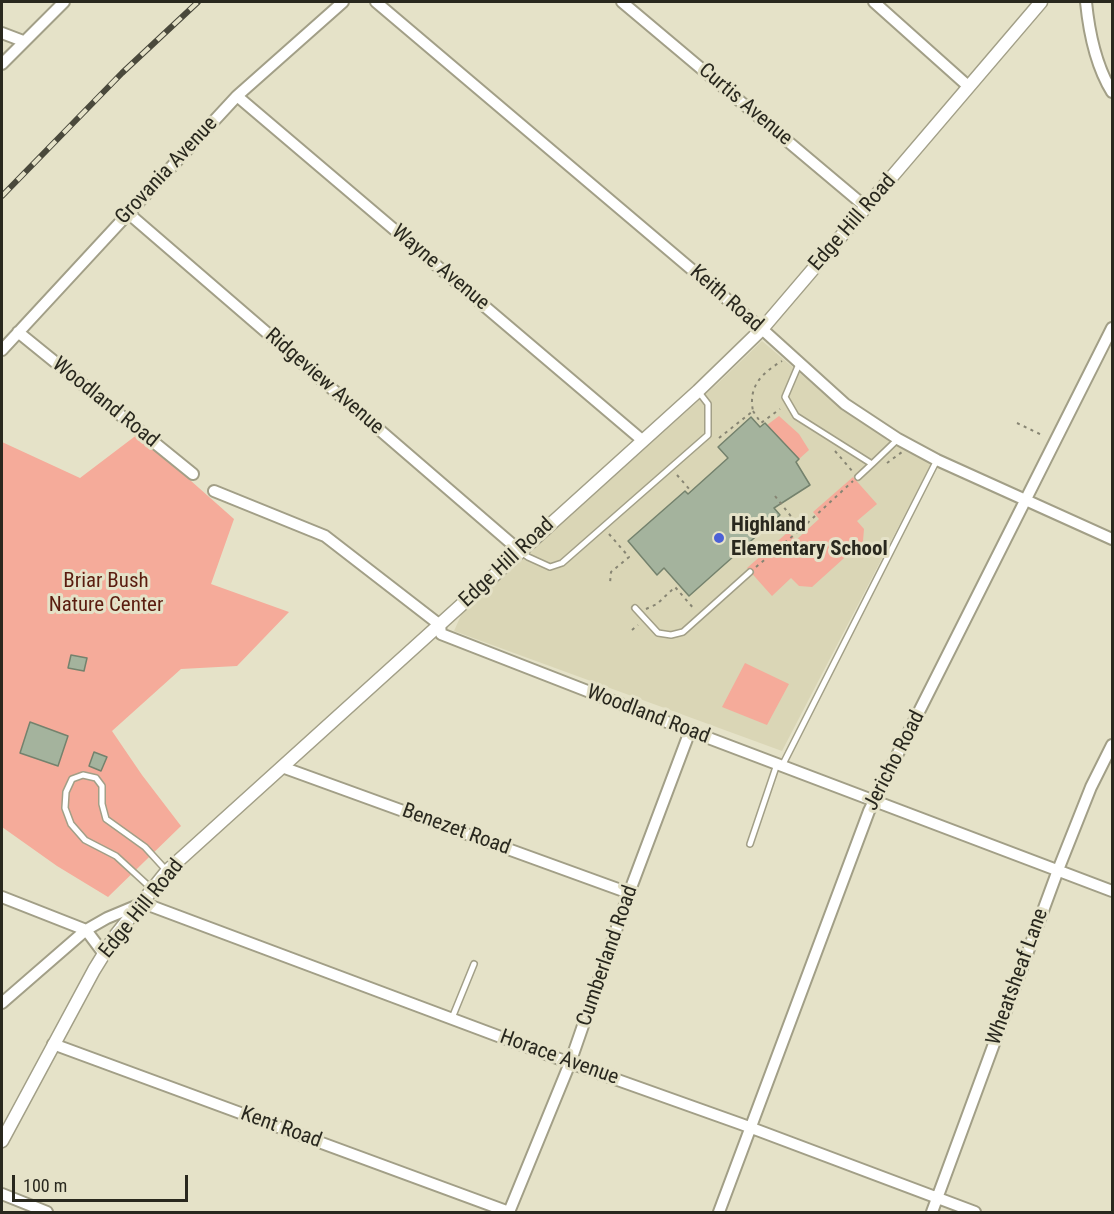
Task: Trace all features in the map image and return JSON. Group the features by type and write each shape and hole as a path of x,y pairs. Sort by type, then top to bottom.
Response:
{"street":[{"path":"2,64 64,2"},
{"name":"Grovania Avenue","path":"2,350 237,96 342,2"},
{"name":"Keith Road","path":"376,2 762,328 845,404 898,439 937,460 1113,539"},
{"name":"Curtis Avenue","path":"622,2 867,208"},
{"path":"874,2 968,86"},
{"name":"Edge Hill Road","path":"2,1141 53,1044 115,936 167,871 520,550 699,391 762,328 1041,2"},
{"path":"1086,2 1089,29 1099,63 1113,92"},
{"path":"2,33 23,41"},
{"name":"Wayne Avenue","path":"237,96 642,440"},
{"name":"Ridgeview Avenue","path":"128,213 520,550"},
{"name":"Jericho Road","path":"719,1212 874,800 1113,328"},
{"name":"Woodland Road","path":"18,332 193,474"},
{"name":"Woodland Road","path":"214,491 325,536 440,625 441,634 1113,891"},
{"name":"Cumberland Road","path":"509,1212 570,1063 629,893 690,731"},
{"name":"Wheatsheaf Lane","path":"932,1212 1058,870 1091,788 1113,745"},
{"name":"Benezet Road","path":"282,767 629,893"},
{"path":"2,897 86,930 104,954"},
{"path":"2,1003 86,930 107,918 143,903"},
{"name":"Horace Avenue","path":"143,903 975,1212"},
{"name":"Kent Road","path":"53,1044 509,1212"},
{"path":"2,1194 47,1212"}],"lane":[{"path":"799,364 785,397 796,416 872,464"},
{"path":"520,550 528,557 550,567 562,563 708,435 708,404 699,391"},
{"path":"858,477 898,439"},
{"path":"750,844 779,765 937,460"},
{"path":"635,609 658,633 671,635 683,632 750,572"},
{"path":"153,890 116,856 85,840 71,824 65,808 66,792 72,779 83,775 96,778 102,786 102,804 106,819 145,847 167,871"},
{"path":"452,1018 474,964"}],"path":[{"path":"780,409 761,423 753,411 751,401 753,388 764,372 782,361"},
{"path":"719,438 753,411"},
{"path":"1017,423 1046,437"},
{"path":"750,572 858,477 833,449"},
{"path":"676,475 691,491"},
{"path":"775,496 801,529"},
{"path":"609,534 629,557 611,572 610,583"},
{"path":"645,609 657,604 675,587 700,616"},
{"path":"632,630 640,623"}],"shaded area":[{"name":"Highland Elementary School","path":"762,341 842,409 931,464 782,751 454,631 462,613"}],"green space":[{"path":"779,416 799,434 809,450 799,459 767,425"},
{"name":"Briar Bush Nature Center","path":"138,434 234,519 211,584 289,612 237,666 181,669 112,731 181,826 108,897 57,866 2,827 2,442 80,478"},
{"path":"853,477 877,504 857,521 864,529 863,541 812,587 799,586 791,578 772,596 747,568 788,532 796,540 819,519 813,512"},
{"path":"745,663 789,684 767,725 722,707"}],"building":[{"path":"751,417 760,427 765,423 799,459 796,462 810,485 774,508 780,515 689,596 664,568 657,575 628,541 685,491 688,494 728,458 718,447"},
{"path":"71,655 87,658 84,671 68,668"},
{"path":"30,722 68,736 58,766 20,753"},
{"path":"94,752 107,757 101,771 89,766"}],"railway":[{"path":"2,196 122,73 198,2"}],"place":[{"name":"Highland Elementary School","path":"719,538"}]}
